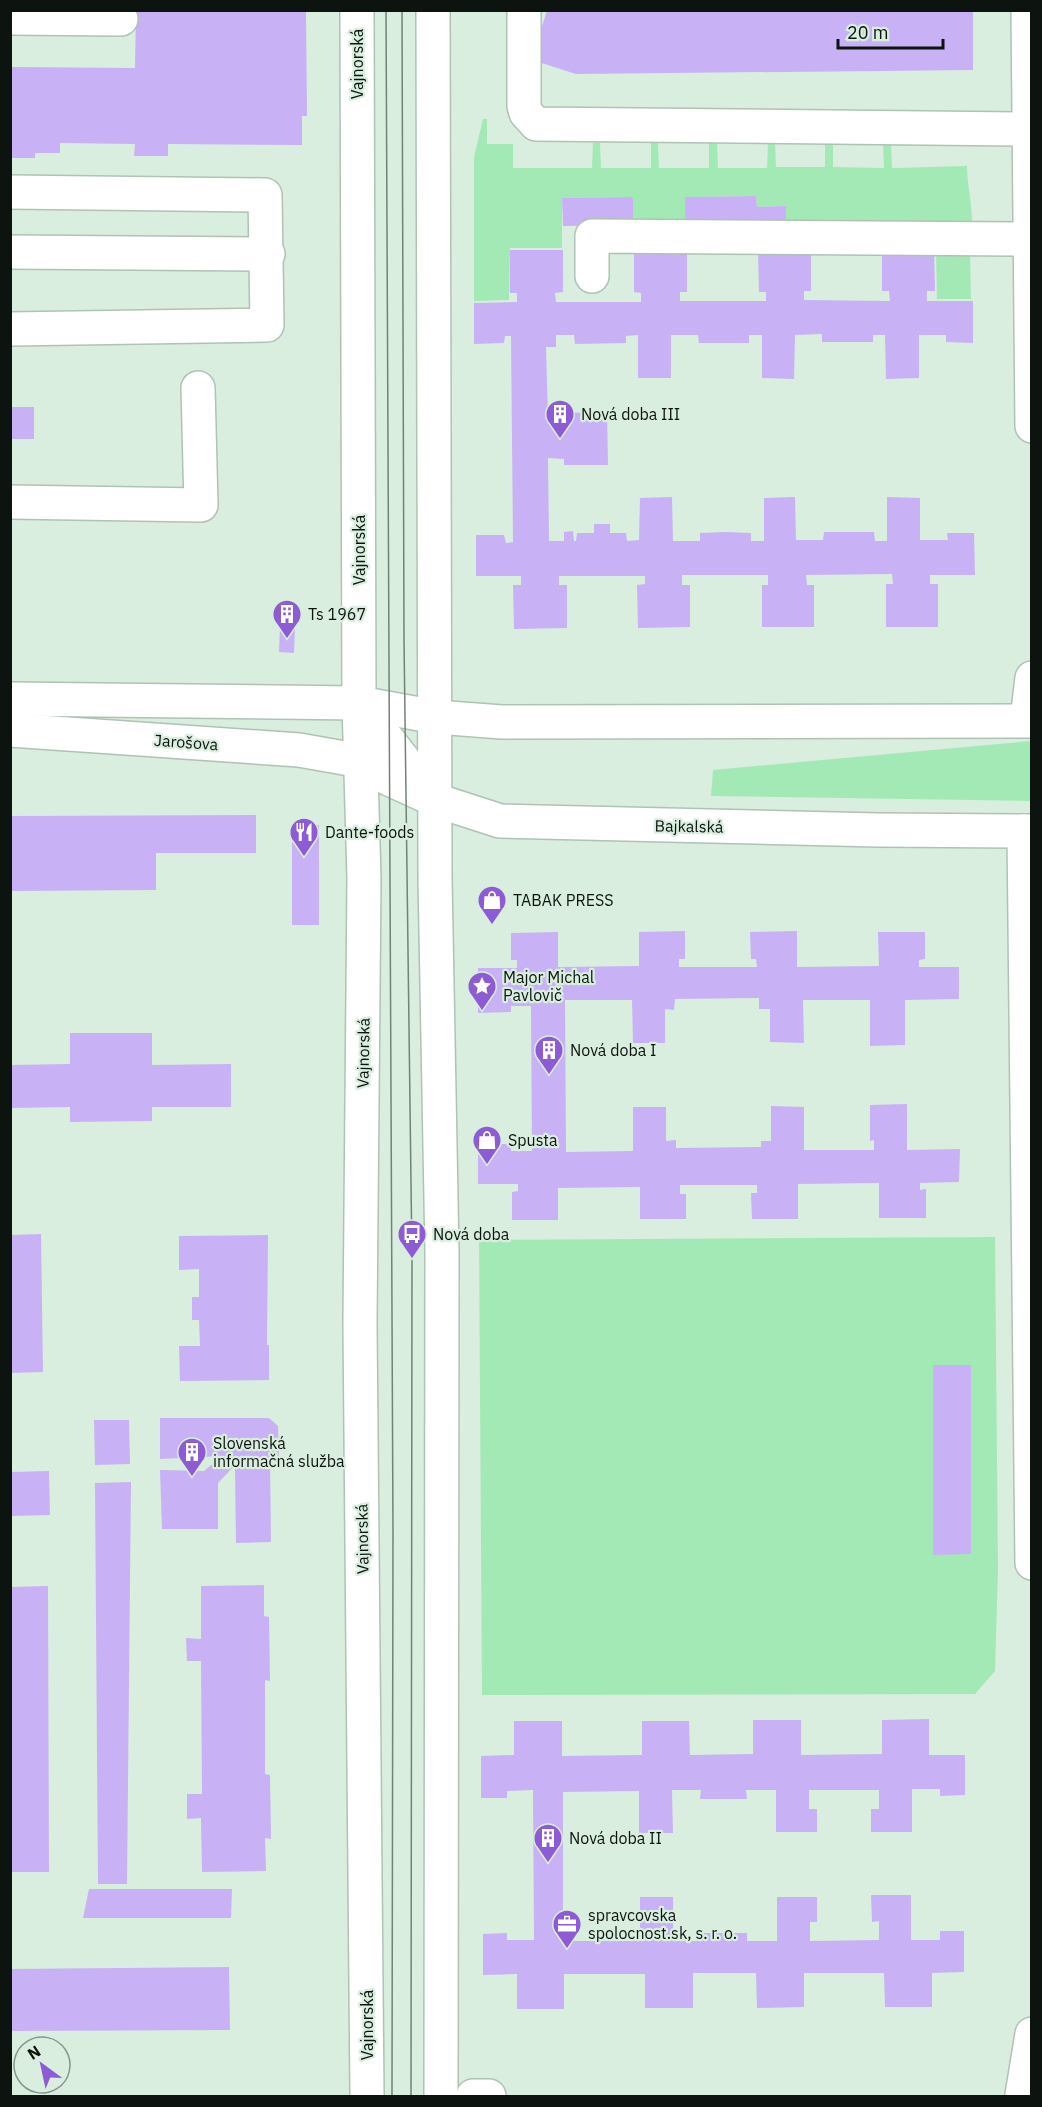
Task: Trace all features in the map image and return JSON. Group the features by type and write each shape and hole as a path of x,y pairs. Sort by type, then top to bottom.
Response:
{"main road":[{"name":"Vajnorská","path":"357,10 359,703 364,890 360,1323 367,2097"},
{"path":"433,10 435,800 442,1253 441,2097"},
{"path":"524,10 526,113 536,123 545,125 1030,109"},
{"path":"1028,10 1032,426"},
{"path":"10,18 121,19"},
{"path":"10,192 265,195 268,254 267,325 10,329"},
{"path":"592,276 592,236 1030,239"},
{"path":"10,252 268,254"},
{"path":"10,502 201,505 198,388"},
{"path":"10,699 359,703 436,717 502,722 1029,721 1032,678"},
{"path":"359,703 435,800"},
{"path":"360,761 436,717"},
{"name":"Jarošova","path":"10,730 299,750 360,761"},
{"name":"Bajkalská","path":"360,761 389,779 435,800 500,821 878,830 1028,831"},
{"path":"1028,831 1025,965 1032,1563"},
{"path":"1018,2096 1032,2034"},
{"path":"473,2097 489,2097"}],"green space":[{"path":"483,119 487,119 487,144 513,144 513,168 592,168 593,143 600,143 601,168 651,168 651,143 658,143 659,168 709,168 709,143 717,143 718,168 767,168 768,143 775,143 776,167 825,167 825,143 833,143 833,167 884,168 883,143 891,143 892,168 967,166 972,221 786,224 786,206 757,207 756,196 685,197 685,225 633,225 632,197 562,198 562,248 510,248 509,300 474,301 474,157"},
{"path":"936,249 970,252 971,299 937,299"},
{"path":"1031,741 1031,801 711,796 713,770"},
{"path":"995,1237 998,1569 995,1671 975,1694 482,1695 479,1240"}],"building":[{"path":"136,10 306,10 307,116 302,116 302,145 168,144 168,156 134,156 135,144 60,143 60,153 35,153 35,158 10,158 10,67 135,68"},
{"path":"547,10 973,10 973,70 576,74 532,60"},
{"path":"756,196 757,207 786,206 786,224 685,225 685,197"},
{"path":"633,197 633,225 563,226 562,198"},
{"name":"Nová doba III","path":"634,249 687,249 687,292 680,292 680,301 766,301 766,292 759,292 758,249 811,249 811,291 804,291 804,300 890,301 889,291 882,291 882,249 934,249 935,291 927,291 927,301 973,301 973,343 946,342 946,335 919,335 919,378 886,379 885,335 873,335 873,342 822,342 822,334 795,335 794,379 762,378 762,335 749,335 749,343 699,343 698,335 671,335 671,378 638,378 638,335 626,336 626,343 575,344 574,335 556,335 556,347 546,347 548,417 546,420 564,420 565,413 607,412 608,465 564,465 564,459 548,458 549,541 564,541 564,532 573,531 574,541 576,541 577,533 594,533 594,524 610,524 610,533 626,533 627,541 639,540 640,498 672,497 673,541 700,541 700,533 725,532 751,533 751,541 764,541 764,498 795,497 796,540 823,540 824,532 874,532 875,541 887,541 887,497 920,498 920,540 948,540 947,533 974,533 975,575 930,575 930,584 938,584 938,627 886,627 886,584 893,584 892,574 806,575 807,585 814,585 814,627 762,627 762,585 768,585 768,575 682,575 682,585 690,585 690,627 638,628 637,585 645,584 645,576 559,576 559,585 567,585 567,628 514,629 513,585 521,585 521,576 476,576 476,535 504,535 506,543 513,542 511,336 505,336 504,343 474,344 474,303 517,302 517,293 510,293 510,250 563,250 563,292 555,293 556,302 641,302 641,293 634,292"},
{"path":"10,407 34,407 34,439 10,439"},
{"name":"Ts 1967","path":"280,626 295,627 294,653 279,652"},
{"path":"256,815 256,853 156,853 156,890 10,891 10,816"},
{"path":"292,825 319,825 319,925 292,925"},
{"name":"Nová doba I","path":"685,931 685,959 679,959 679,967 757,967 756,959 751,959 750,932 797,931 797,967 879,966 878,932 925,932 925,959 919,960 919,967 959,967 959,999 905,1000 905,1045 870,1046 870,1000 803,1000 804,1043 770,1042 770,1009 759,1009 759,998 675,999 674,1010 665,1009 665,1043 633,1043 632,1000 565,1000 566,1152 633,1151 633,1107 666,1107 666,1141 676,1140 676,1148 761,1147 761,1141 771,1141 771,1106 804,1107 804,1150 874,1150 874,1140 870,1141 870,1105 907,1104 907,1150 960,1149 959,1182 920,1183 920,1190 926,1189 926,1218 879,1218 879,1183 798,1184 798,1219 752,1219 751,1193 757,1193 757,1185 680,1185 680,1194 686,1194 686,1219 640,1219 640,1187 558,1188 558,1220 512,1220 512,1192 518,1191 518,1184 478,1184 478,1144 511,1144 511,1151 532,1151 531,1006 511,1006 511,1012 478,1013 478,968 517,968 517,960 511,960 511,933 558,932 558,967 563,967 639,966 639,932"},
{"path":"70,1033 152,1033 152,1065 231,1064 231,1107 152,1107 152,1121 70,1122 70,1107 10,1108 10,1065 70,1064"},
{"path":"41,1234 43,1372 10,1373 10,1235"},
{"path":"268,1235 269,1380 180,1381 179,1346 200,1346 199,1320 192,1320 192,1297 199,1297 199,1269 179,1270 179,1236"},
{"path":"933,1365 971,1365 971,1554 933,1555"},
{"name":"Slovenská informačná služba","path":"160,1418 269,1418 278,1426 279,1461 270,1461 271,1542 236,1543 235,1465 218,1483 218,1529 162,1529 160,1470 204,1471 222,1456 160,1459"},
{"path":"94,1420 129,1420 130,1464 95,1465"},
{"path":"49,1471 50,1515 10,1516 10,1472"},
{"path":"131,1482 127,1884 98,1884 95,1483"},
{"path":"264,1585 264,1616 269,1617 270,1681 265,1680 265,1774 270,1775 271,1839 265,1838 266,1871 202,1872 201,1818 187,1819 187,1794 202,1794 201,1661 187,1661 186,1638 201,1639 201,1586"},
{"path":"48,1586 49,1872 10,1872 10,1587"},
{"name":"Nová doba II","path":"929,1719 929,1755 965,1755 965,1795 940,1796 940,1789 912,1789 912,1832 871,1832 871,1809 879,1809 879,1790 809,1790 809,1809 817,1809 817,1832 776,1832 776,1790 746,1790 747,1799 700,1799 701,1790 672,1790 673,1833 639,1833 639,1791 563,1792 563,1941 640,1941 640,1897 673,1897 673,1941 700,1941 701,1933 747,1933 747,1941 777,1941 777,1897 817,1897 817,1922 810,1922 810,1941 879,1940 879,1921 872,1922 871,1895 911,1895 911,1940 940,1940 940,1931 964,1931 964,1972 932,1973 932,2007 885,2007 884,1973 804,1973 804,2007 757,2008 756,1973 693,1973 693,2008 645,2008 645,1974 564,1974 564,2009 517,2009 517,1974 483,1975 483,1934 507,1933 507,1940 534,1940 533,1790 507,1791 507,1798 481,1798 481,1756 514,1755 514,1721 562,1721 562,1756 642,1755 642,1721 689,1721 690,1755 753,1754 753,1720 801,1720 801,1755 882,1754 882,1720"},
{"path":"89,1889 232,1889 231,1918 83,1918"},
{"path":"229,1967 230,2030 10,2031 10,1969"}],"tram line":[{"path":"386,10 393,1532 392,2096"},
{"path":"402,10 404,640 412,1260 411,2096"}],"place":[{"name":"Nová doba III","path":"560,440"},
{"name":"Ts 1967","path":"287,640"},
{"name":"Dante-foods","path":"304,858"},
{"name":"TABAK PRESS","path":"492,926"},
{"name":"Major Michal Pavlovič","path":"482,1012"},
{"name":"Nová doba I","path":"549,1076"},
{"name":"Spusta","path":"487,1166"},
{"name":"Nová doba","path":"412,1260"},
{"name":"Slovenská informačná služba","path":"192,1478"},
{"name":"Nová doba II","path":"548,1864"},
{"name":"spravcovska spolocnost.sk, s. r. o.","path":"567,1950"}]}
